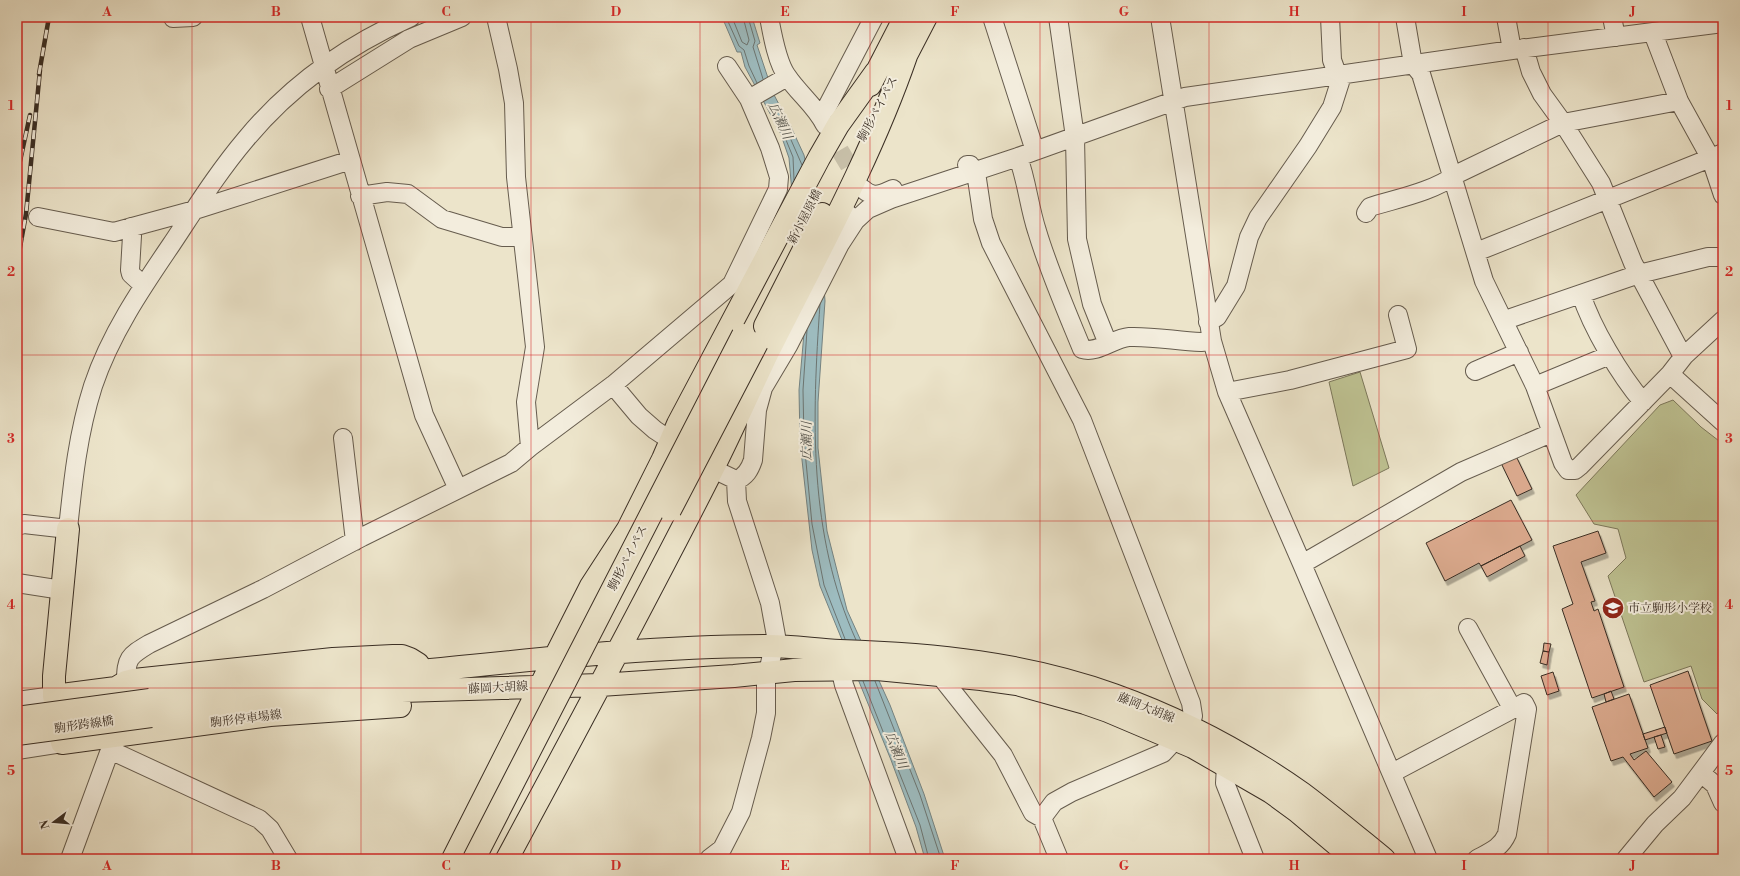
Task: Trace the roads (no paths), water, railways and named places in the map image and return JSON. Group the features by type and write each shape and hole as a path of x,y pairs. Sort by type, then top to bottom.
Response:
{"main road":[{"name":"駒形バイパス","path":"822,167 876,72 905,17"},
{"name":"駒形バイパス","path":"840,213 906,56 926,17"},
{"name":"新小屋原橋","path":"780,249 822,167"},
{"name":"新小屋原橋","path":"787,280 840,213"},
{"path":"507,859 618,653 713,469 782,325 840,213"},
{"name":"駒形バイパス","path":"490,859 750,339 780,249"},
{"path":"453,859 591,586 628,529 671,440 780,249"},
{"name":"駒形バイパス","path":"474,859 750,339 787,280"},
{"path":"62,743 54,696 68,529"},
{"path":"639,610 640,627 644,636 657,650"},
{"name":"藤岡大胡線","path":"150,708 213,689 556,657 657,650 774,646 841,662"},
{"path":"54,696 116,688 126,682 309,661 402,656 415,662 422,670"},
{"name":"藤岡大胡線","path":"874,660 944,657 1028,670 1114,696 1183,733 1226,766 1271,792 1354,859"},
{"path":"841,662 874,660"},
{"name":"藤岡大胡線","path":"874,660 944,675 1017,684 1062,696 1183,733 1250,759 1304,795 1384,859"},
{"name":"藤岡大胡線","path":"150,708 334,693 478,690 541,686 600,685 767,673 841,662"},
{"name":"駒形停車場線","path":"62,743 110,744 270,715 404,706 478,690"},
{"name":"駒形跨線橋","path":"17,718 150,708"},
{"name":"駒形跨線橋","path":"17,734 150,708"}],"street":[{"path":"173,18 193,17"},
{"path":"310,17 360,196 424,415 458,489"},
{"path":"17,526 24,524 68,529 74,469 80,432 94,384 112,342 143,285 212,184 251,134 283,100 323,66 361,43 411,17"},
{"path":"330,89 409,39 462,17"},
{"path":"496,17 514,103 516,177 535,347 526,402 530,447"},
{"path":"769,17 784,79 822,120 826,109 874,17"},
{"path":"992,17 1026,154 1024,174 1037,231 1055,284 1082,349 1087,351 1128,337 1201,342 1212,341"},
{"path":"1058,17 1075,137 1077,239 1090,298 1108,344"},
{"path":"1160,17 1208,322 1227,392 1428,859"},
{"path":"1208,322 1217,317 1236,286 1249,237 1258,218 1308,146 1332,107 1340,82 1332,60 1330,17"},
{"path":"1405,17 1413,64 1420,74 1484,281 1535,386 1551,433 1566,467 1572,471 1575,470 1670,374 1684,356 1723,320"},
{"path":"1506,17 1518,49 1542,94 1563,123 1601,183 1633,263 1684,356"},
{"path":"1612,17 1616,37"},
{"path":"736,480 746,474 753,460 759,398 768,379 788,346 840,244 840,213 868,210 891,199 975,172 1185,97 1518,49 1654,33 1723,23"},
{"path":"1654,33 1679,101 1717,156 1723,194"},
{"path":"126,682 127,662 134,653 149,644 264,589 355,541 511,463 613,385 732,284 778,189 779,177 775,162 751,98 727,66"},
{"path":"751,98 784,79"},
{"path":"1366,213 1370,207 1428,190 1563,123 1679,101"},
{"path":"1476,252 1717,156"},
{"path":"38,218 114,232 195,210 351,160"},
{"path":"863,189 876,196 964,165 970,165 975,172 984,219 991,243 1086,429 1192,703 1193,716 1183,733 1163,752 1072,792 1054,802 1042,818"},
{"path":"360,196 387,192 408,194 442,219 502,237 522,237"},
{"path":"131,227 132,236 130,270 131,274 143,285"},
{"path":"1505,322 1512,318 1639,274 1708,257 1723,257"},
{"path":"1581,294 1584,304 1610,355 1643,402"},
{"path":"1227,392 1290,380 1407,349 1398,315"},
{"path":"1476,371 1519,352"},
{"path":"1535,386 1610,355"},
{"path":"1670,374 1723,422"},
{"path":"613,385 639,416 713,469 736,480"},
{"path":"1302,564 1461,472 1551,433"},
{"path":"343,438 355,541"},
{"path":"708,859 722,849 741,812 765,720 767,673 776,636 775,622 737,501 736,480"},
{"path":"17,583 62,590"},
{"path":"1468,628 1512,708"},
{"path":"841,662 844,685 908,859"},
{"path":"944,675 945,682 1003,755 1033,813 1042,818 1060,858 1059,859"},
{"path":"17,701 54,696"},
{"path":"1392,773 1512,708 1524,704 1527,709 1507,834 1503,843 1498,848 1477,859"},
{"path":"17,750 62,743"},
{"path":"1626,859 1655,824 1682,798 1723,743"},
{"path":"70,859 110,744 259,819 270,829 288,859"},
{"path":"1226,766 1225,783 1255,859"},
{"path":"1702,773 1715,786 1723,803"}],"water":[{"name":"広瀬川","path":"722,17 752,17 760,43 757,45 773,93 804,155 820,230 825,301 818,402 818,448 827,531 847,610 890,705 924,794 945,859 925,859 916,827 891,760 820,586 812,550 800,442 799,390 804,333 789,158 780,132 745,67 741,52 737,52"}],"tunnel":[{"path":"826,127 861,186"}],"railway":[{"path":"39,74 49,17"},
{"path":"17,264 26,214 40,70"},
{"path":"17,175 30,115"}],"place":[{"name":"市立駒形小学校","path":"1613,608"}]}
